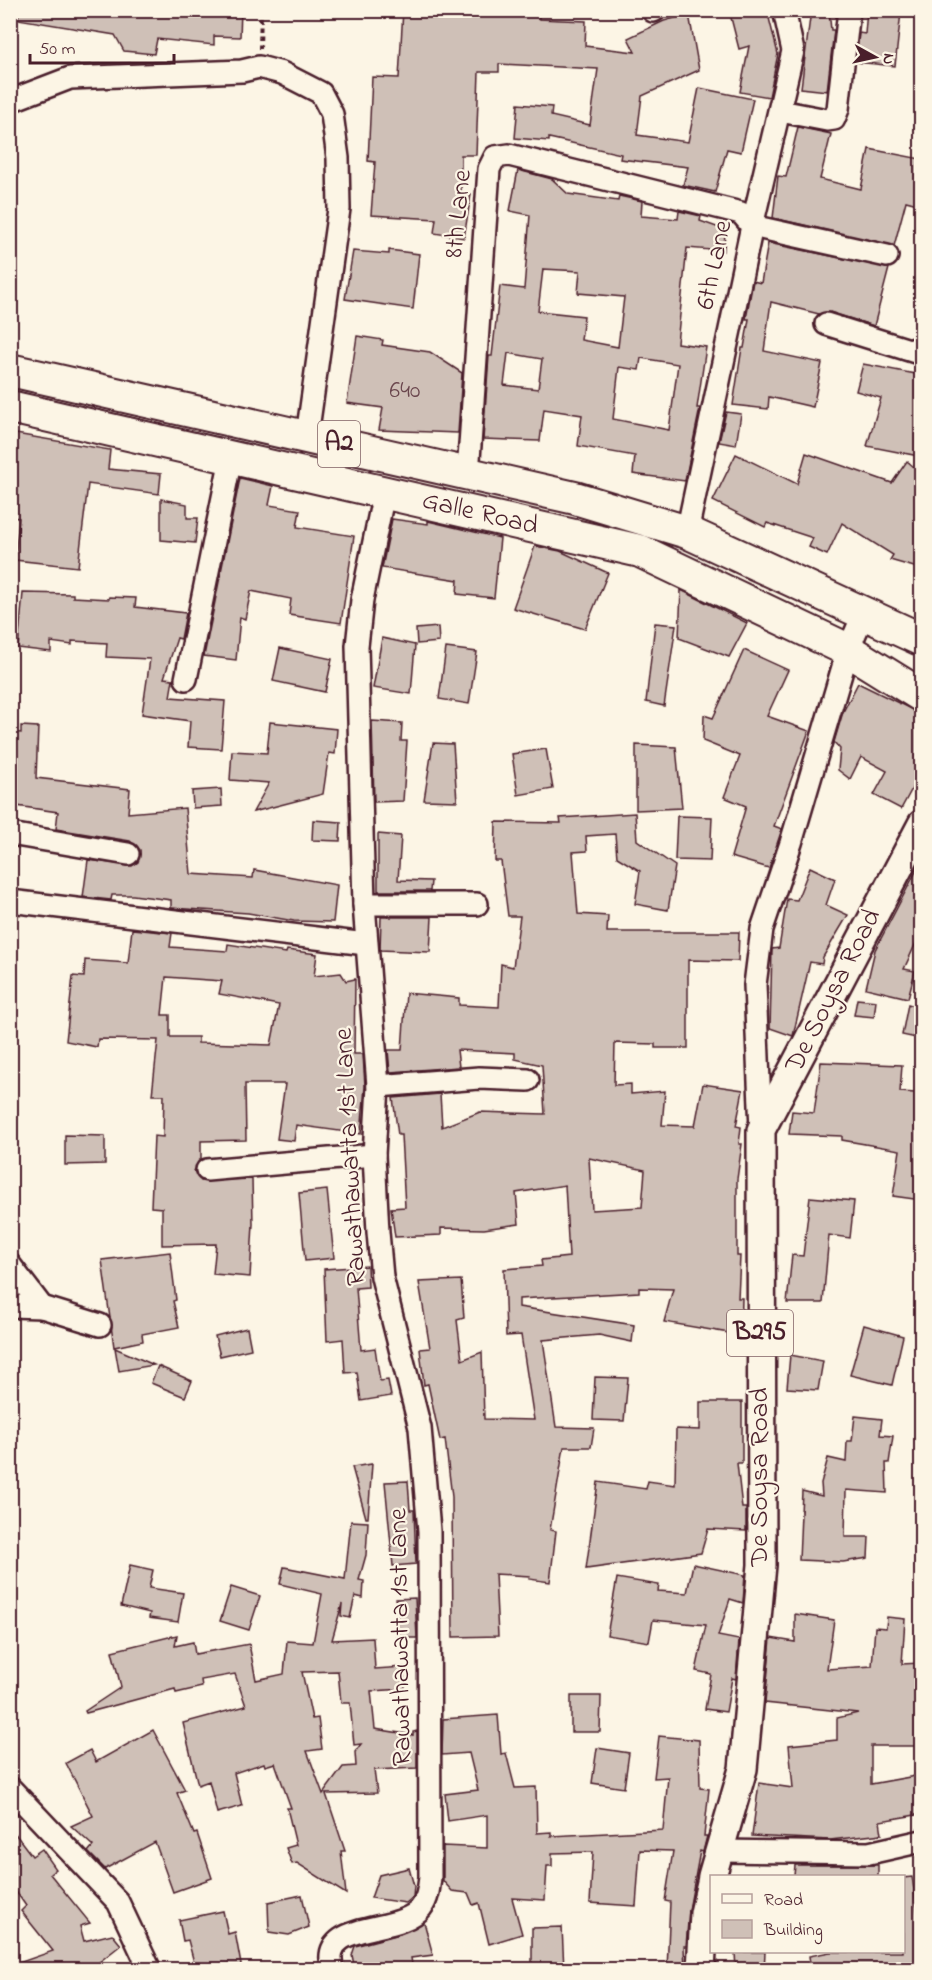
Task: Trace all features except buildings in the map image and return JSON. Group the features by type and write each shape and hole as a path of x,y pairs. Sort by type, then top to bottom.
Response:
{"highway":[{"name":"Galle Road","path":"10,370 575,498 687,532 921,640"},
{"name":"Galle Road","path":"10,407 640,551 848,650 921,696"}],"main road":[{"name":"De Soysa Road","path":"713,1875 722,1851 743,1769 762,1565 761,1130 921,824"},
{"name":"De Soysa Road","path":"701,1970 704,1913 710,1886"}],"street":[{"name":"6th Lane","path":"687,532 752,226 793,51 784,10"},
{"path":"780,111 827,120 834,119 838,109 849,10"},
{"path":"10,101 70,78 242,71 260,67 282,73 321,93 332,114 338,158 337,234 307,436"},
{"name":"8th Lane","path":"468,474 489,169 495,157 509,155 741,213 752,226"},
{"path":"752,226 887,256"},
{"path":"826,324 921,354"},
{"path":"186,679 231,458"},
{"name":"Rawathawatta 1st Lane","path":"333,1970 331,1953 336,1942 346,1935 404,1922 413,1916 423,1907 430,1877 429,1542 426,1480 420,1428 382,1277 374,1155 378,1086 364,904 357,646 362,600 384,493"},
{"path":"761,1130 755,985 762,929 791,843 848,650 864,613"},
{"path":"10,834 128,854"},
{"path":"10,901 168,918 366,944"},
{"path":"364,904 477,903"},
{"path":"378,1086 479,1078 528,1080"},
{"path":"207,1170 374,1155"},
{"path":"10,1265 42,1307"},
{"path":"10,1306 42,1307 100,1324"},
{"path":"10,1788 118,1902 150,1970"},
{"path":"722,1851 869,1853 921,1841"}],"path":[{"path":"260,67 261,10"}]}
